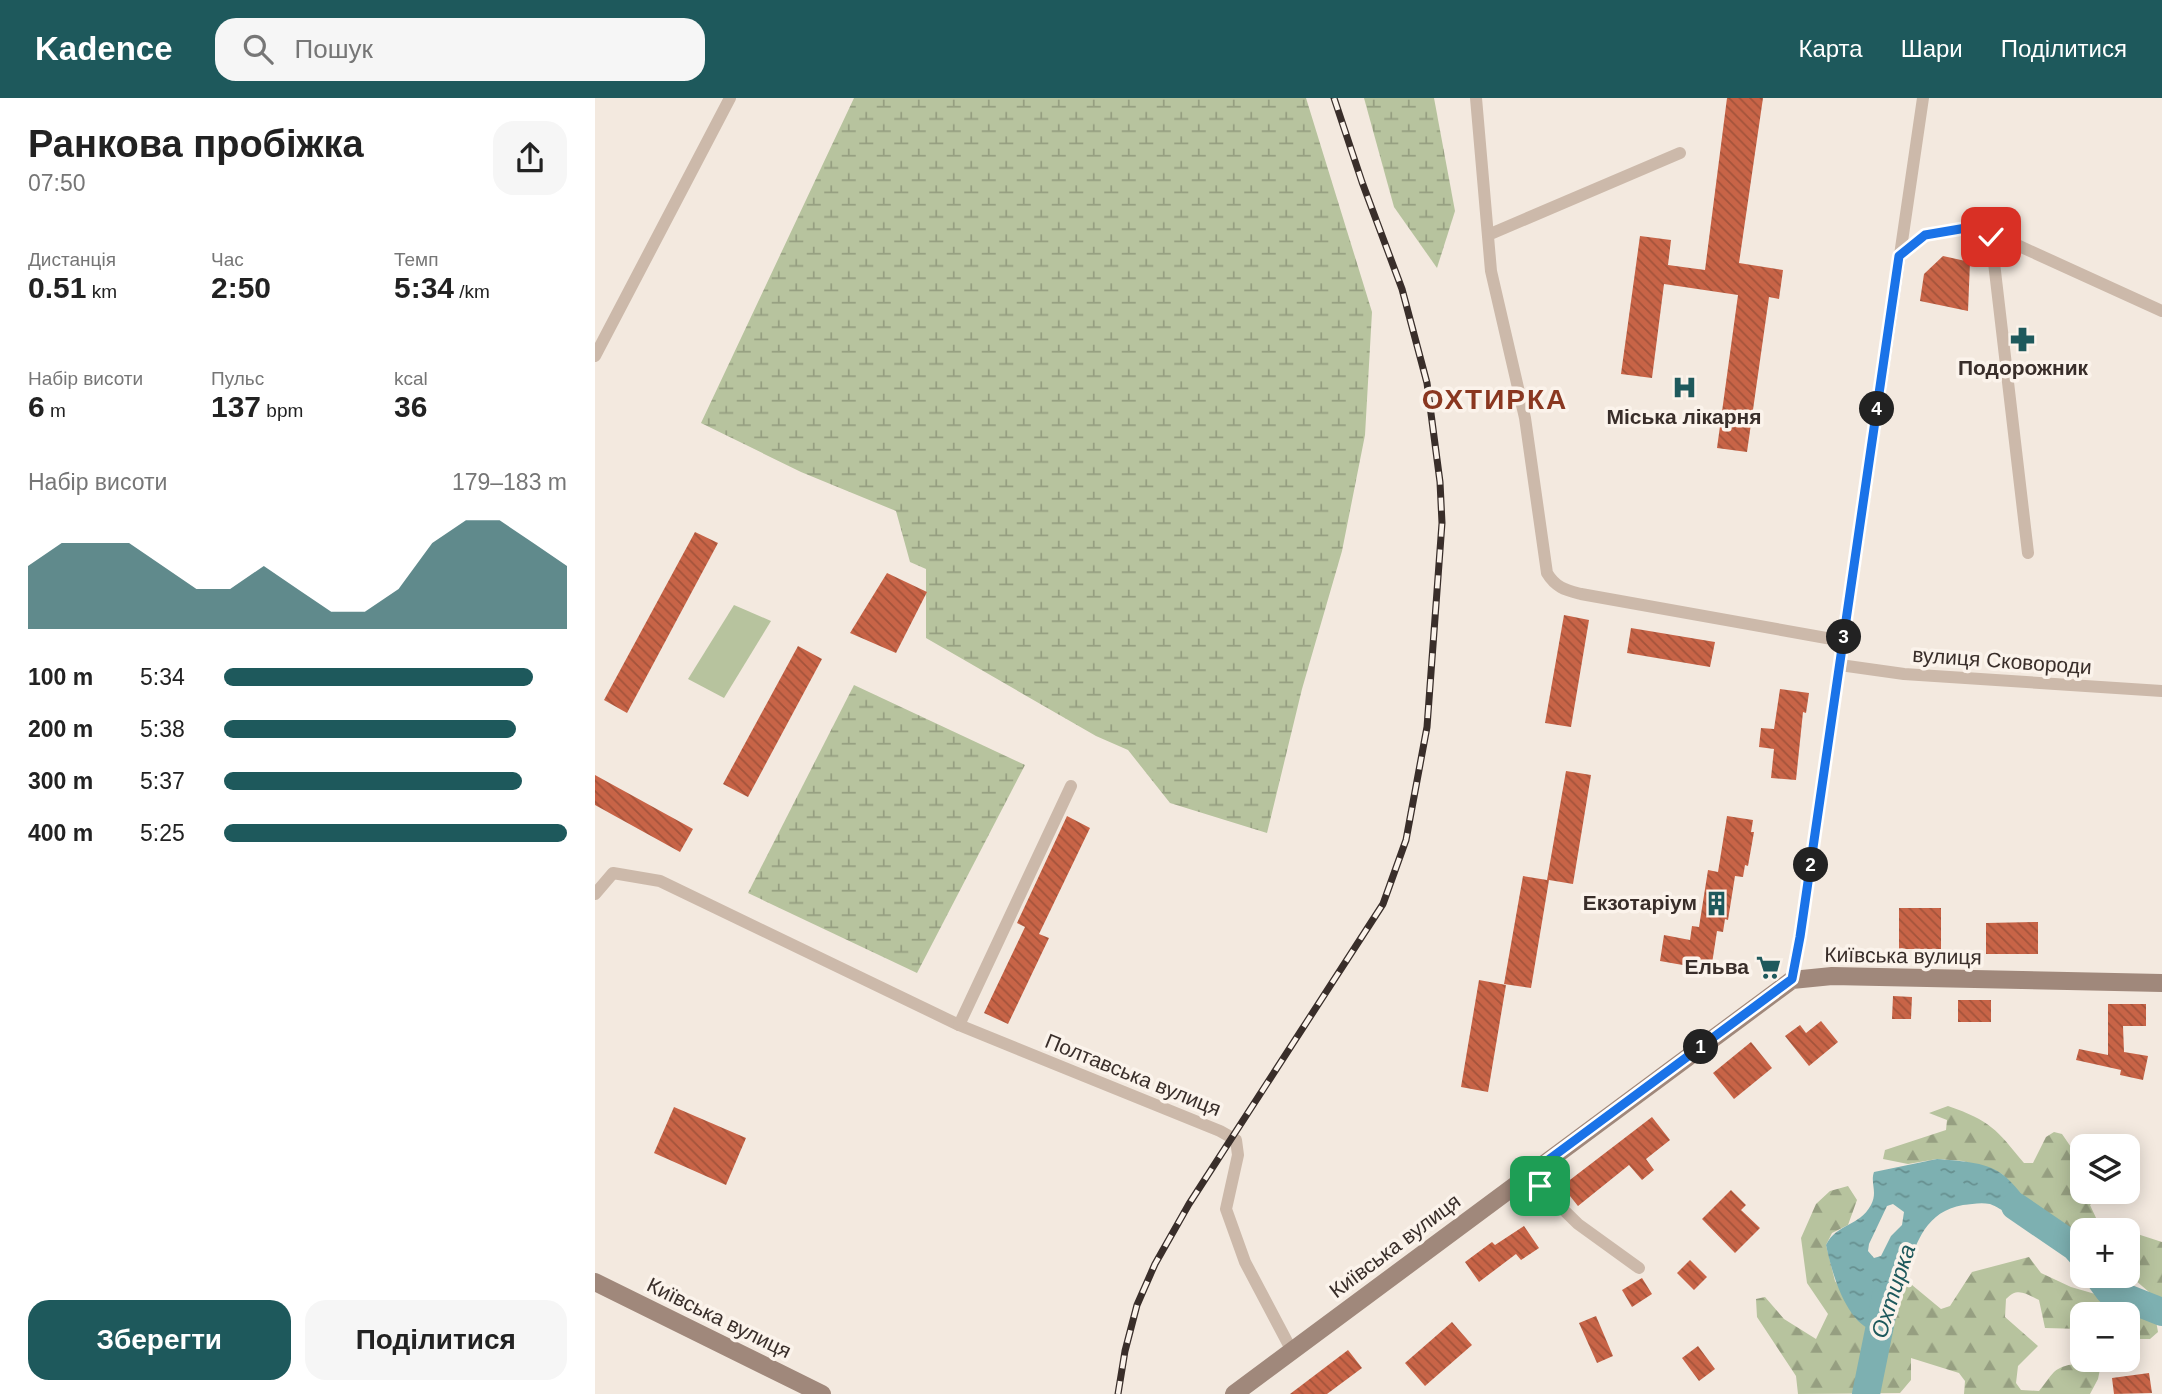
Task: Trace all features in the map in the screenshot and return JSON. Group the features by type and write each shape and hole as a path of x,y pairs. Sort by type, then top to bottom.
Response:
{"main road":[{"name":"Київська вулиця","path":"1234,1394 1792,979 1832,976 2162,983"},
{"name":"Київська вулиця","path":"595,1282 822,1394"}],"street":[{"path":"595,356 730,98"},
{"path":"1476,98 1491,271 1525,418 1547,573 1552,582 1563,590 1581,594 1843,641"},
{"path":"1792,979 1923,98"},
{"path":"1488,235 1680,153"},
{"path":"1899,256 1925,235 1966,228 2017,245 2162,311"},
{"path":"1991,237 2028,553"},
{"name":"вулиця Сковороди","path":"1840,665 1904,674 2162,691"},
{"path":"959,1025 1071,786"},
{"name":"Полтавська вулиця","path":"595,894 613,873 660,881 959,1025 1220,1130 1237,1140 1238,1155 1226,1209 1245,1262 1292,1351"},
{"path":"1528,1175 1578,1224 1639,1268"}],"green space":[{"path":"854,98 1306,98 1372,312 1365,435 1342,551 1302,689 1267,833 1170,803 1128,750 1096,736 926,638 926,569 910,562 896,511 801,472 701,423"},
{"path":"1364,98 1434,98 1455,211 1437,268 1394,207"},
{"path":"734,605 771,621 724,698 688,679"},
{"path":"854,685 1025,765 917,973 748,893"},
{"path":"1948,1106 1974,1116 1992,1127 2024,1163 2033,1163 2046,1137 2054,1132 2062,1134 2070,1146 2070,1204 2091,1204 2096,1218 2070,1218 2070,1228 2029,1204 2002,1174 1963,1161 1937,1159 1908,1164 1883,1159 1885,1150 1946,1130 1947,1120 1929,1113"},
{"path":"1848,1186 1857,1200 1848,1225 1832,1233 1826,1245 1835,1281 1868,1330 1877,1332 1885,1324 1906,1280 1941,1309 1950,1306 1972,1272 2029,1257 2041,1273 2070,1288 2123,1302 2070,1302 2070,1329 2045,1328 2039,1300 2025,1293 2014,1293 2006,1299 2005,1317 2038,1346 2018,1366 2016,1383 2021,1390 2039,1391 2052,1374 2070,1365 2070,1372 2099,1372 2090,1394 1964,1394 1965,1381 1959,1373 1911,1358 1911,1380 1900,1393 1798,1394 1796,1376 1757,1317 1756,1299 1765,1297 1784,1319 1816,1339 1828,1314 1807,1283 1801,1238 1816,1204 1830,1191"},
{"path":"2140,1235 2162,1242 2162,1305 2155,1315 2158,1332 2150,1339 2140,1339 2140,1307 2147,1309 2149,1292 2140,1284"}],"water":[{"path":"1937,1159 1987,1166 2014,1185 2044,1227 1987,1203 1963,1205 1943,1212 1928,1224 1918,1241 1898,1299 1877,1332 1866,1327 1849,1309 1837,1283 1826,1245 1836,1233 1860,1217 1871,1205 1874,1196 1874,1172","holes":["1893,1204 1904,1212 1902,1225 1891,1236 1881,1256 1874,1258 1868,1251 1869,1244 1887,1206"]}],"building":[{"path":"1727,98 1763,98 1739,263 1783,270 1779,299 1769,297 1747,452 1717,448 1738,295 1664,284 1652,378 1621,374 1640,236 1671,240 1668,265 1705,270"},
{"path":"1943,256 1970,262 1968,311 1920,301 1924,274"},
{"path":"695,532 718,543 627,713 604,700"},
{"path":"887,573 927,592 896,653 850,633"},
{"path":"1564,615 1589,620 1571,727 1545,723"},
{"path":"1631,628 1715,642 1710,667 1627,653"},
{"path":"798,646 822,659 748,797 723,784"},
{"path":"1780,689 1809,693 1806,713 1803,712 1796,780 1771,778 1774,749 1759,747 1761,728 1774,729"},
{"path":"1566,771 1591,775 1573,884 1549,880 1531,988 1504,984 1523,876 1547,880"},
{"path":"595,775 693,829 680,852 595,805"},
{"path":"1067,816 1090,828 1039,934 1049,938 1008,1024 984,1013 1025,927 1017,923"},
{"name":"Екзотаріум","path":"1727,816 1753,820 1751,832 1754,832 1748,866 1745,865 1743,877 1735,876 1728,920 1725,919 1723,932 1717,931 1711,970 1660,961 1664,935 1690,940 1692,926 1699,927 1708,870 1718,872"},
{"path":"1899,908 1941,908 1941,949 1899,949"},
{"path":"2038,922 2038,954 1986,954 1986,923"},
{"path":"1479,980 1506,985 1488,1092 1461,1087"},
{"path":"1893,996 1912,997 1911,1019 1892,1019"},
{"path":"1958,1000 1991,1000 1991,1022 1958,1022"},
{"path":"2108,1004 2146,1004 2146,1026 2123,1026 2124,1052 2148,1056 2143,1080 2120,1075 2121,1070 2076,1060 2079,1049 2108,1055"},
{"path":"1821,1021 1838,1042 1809,1066 1785,1036 1800,1025 1806,1033"},
{"path":"1751,1042 1772,1068 1734,1099 1713,1073"},
{"path":"674,1107 746,1138 726,1185 654,1153"},
{"path":"1652,1117 1670,1140 1646,1159 1654,1170 1642,1180 1629,1165 1578,1206 1562,1186"},
{"path":"1731,1190 1746,1205 1741,1210 1760,1228 1735,1253 1702,1219"},
{"path":"1524,1226 1539,1248 1521,1260 1516,1254 1479,1282 1465,1262 1492,1242 1495,1245"},
{"path":"1690,1260 1707,1277 1694,1290 1677,1273"},
{"path":"1642,1278 1652,1294 1632,1307 1622,1290"},
{"path":"1596,1316 1613,1356 1597,1363 1579,1323"},
{"path":"1452,1322 1472,1345 1425,1386 1405,1363"},
{"path":"1698,1346 1715,1369 1699,1381 1682,1358"},
{"path":"1348,1350 1362,1368 1327,1394 1290,1394"},
{"path":"2149,1373 2152,1393 2114,1394 2112,1378"}],"waterway":[{"name":"Охтирка","path":"2015,1206 2070,1244"},
{"name":"Охтирка","path":"2107,1288 2162,1312"},
{"name":"Охтирка","path":"1866,1394 1886,1296"}],"railway":[{"path":"1118,1394 1125,1351 1137,1305 1155,1264 1189,1204 1383,904 1406,840 1427,727 1442,523 1440,482 1427,383 1402,289 1334,98"}],"place":[{"name":"Подорожник","path":"2023,339"},
{"name":"Міська лікарня","path":"1684,388"},
{"name":"Екзотаріум","path":"1717,903"},
{"name":"Ельва","path":"1769,967"}],"district":[{"name":"ОХТИРКА","path":"1495,399"}],"route":[{"path":"1540,1186 1528,1175 1792,979 1899,256 1925,235 1966,228 1991,237"}]}
